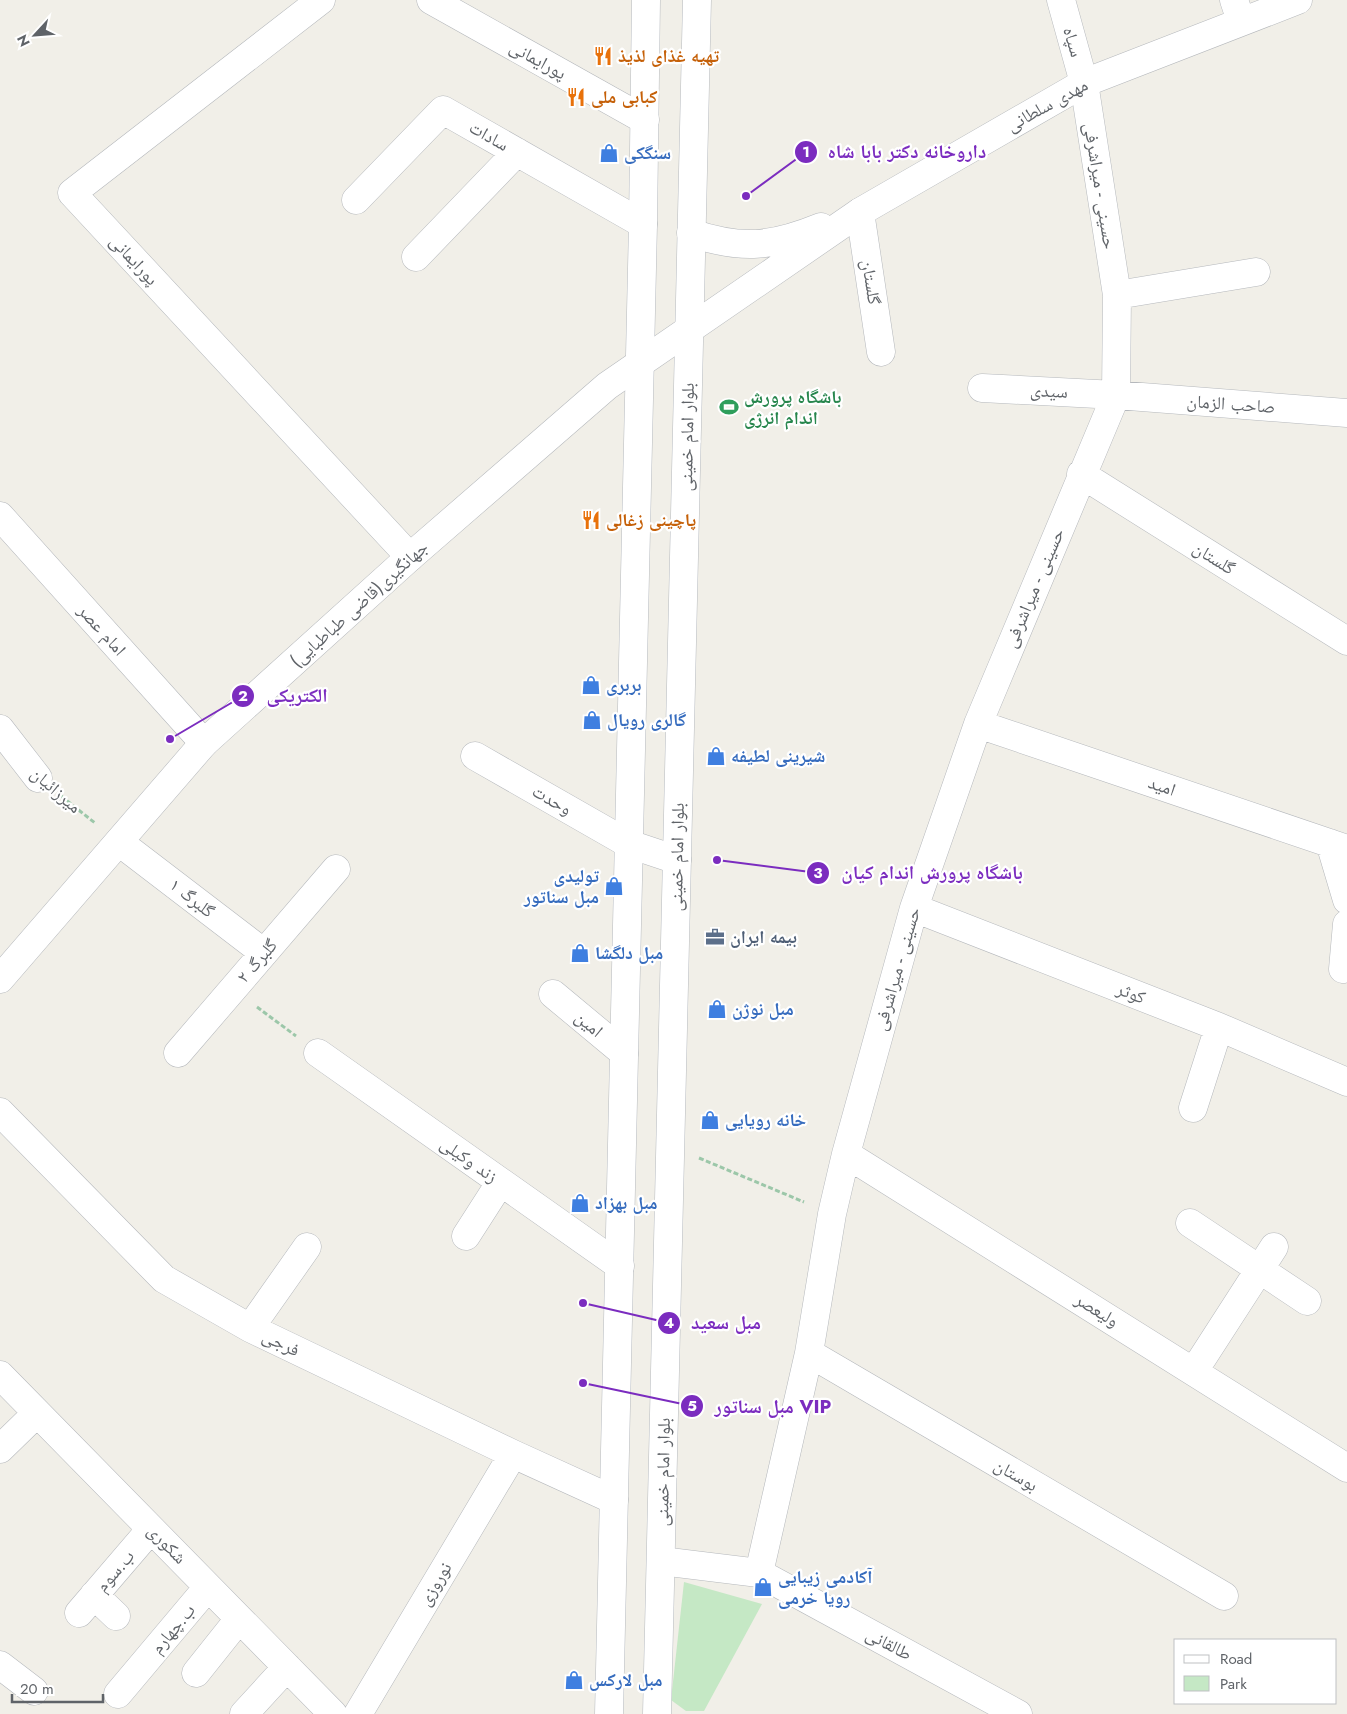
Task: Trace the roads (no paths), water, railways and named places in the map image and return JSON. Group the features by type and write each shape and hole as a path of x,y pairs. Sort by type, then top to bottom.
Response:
{"street":[{"name":"پورایمانی","path":"431,0 645,120"},
{"path":"609,1714 640,365 646,0"},
{"name":"بلوار امام خمینی","path":"657,1714 697,0"},
{"name":"سپاه","path":"1061,0 1084,83"},
{"name":"مهدی سلطانی","path":"689,329 860,212 1084,83 1237,10 1298,0"},
{"name":"پورایمانی","path":"318,1 72,193 410,557"},
{"name":"حسینی - میراشرفی","path":"759,1573 809,1353 832,1214 846,1154 914,908 978,724 1081,474 1116,395 1118,295 1084,83"},
{"name":"سادات","path":"356,200 443,110 643,224"},
{"path":"416,257 517,152"},
{"path":"691,233 716,242 746,245 773,243 800,236 860,212"},
{"name":"گلستان","path":"860,212 882,352"},
{"path":"1118,295 1256,272"},
{"name":"جهانگیری(قاضی طباطبایی)","path":"0,978 204,743 410,557 607,386 640,365 689,329"},
{"name":"سیدی","path":"982,388 1116,395"},
{"name":"صاحب الزمان","path":"1116,395 1347,413"},
{"name":"گلستان","path":"1081,474 1347,641"},
{"name":"امام عصر","path":"0,516 204,743"},
{"name":"امید","path":"978,724 1339,846"},
{"name":"میرزائیان","path":"0,730 38,778"},
{"name":"وحدت","path":"475,756 629,844 677,860"},
{"name":"گلبرگ ۱","path":"119,842 264,953"},
{"path":"1339,846 1347,900"},
{"name":"گلبرگ ۲","path":"178,1053 336,869"},
{"name":"کوثر","path":"914,908 1219,1027 1347,1082"},
{"path":"1343,969 1347,924"},
{"name":"امین","path":"553,994 624,1053"},
{"path":"1193,1108 1219,1027"},
{"name":"زند وکیلی","path":"318,1054 620,1266"},
{"name":"فرجی","path":"0,1112 164,1279 250,1328 513,1454 614,1500"},
{"name":"ولیعصر","path":"846,1154 1347,1468"},
{"path":"466,1236 500,1183"},
{"path":"1190,1223 1266,1258 1307,1301"},
{"path":"250,1328 307,1247"},
{"path":"1194,1371 1266,1258"},
{"name":"بوستان","path":"809,1353 1224,1596"},
{"name":"شکوری","path":"0,1375 333,1714"},
{"path":"0,1449 37,1413"},
{"name":"نوروزی","path":"358,1714 513,1454"},
{"name":"ب.سوم","path":"116,1616 87,1604 151,1529"},
{"path":"661,1561 759,1573"},
{"name":"طالقانی","path":"759,1573 1018,1714"},
{"name":"ب.چهارم","path":"118,1694 208,1587"},
{"path":"196,1673 239,1619"},
{"path":"0,1666 34,1692"},
{"path":"244,1714 287,1667"}],"place":[{"name":"تهیه غذای لذیذ","path":"603,56"},
{"name":"کبابی ملی","path":"576,97"},
{"name":"سنگکی","path":"609,153"},
{"name":"داروخانه دکتر بابا شاه","path":"746,196"},
{"name":"باشگاه پرورش اندام انرژی","path":"729,407"},
{"name":"پاچینی زغالی","path":"591,520"},
{"name":"بربری","path":"591,685"},
{"name":"گالری رویال","path":"592,720"},
{"name":"الکتریکی","path":"170,739"},
{"name":"شیرینی لطیفه","path":"716,756"},
{"name":"باشگاه پرورش اندام کیان","path":"717,860"},
{"name":"تولیدی مبل سناتور","path":"614,886"},
{"name":"بیمه ایران","path":"715,937"},
{"name":"مبل دلگشا","path":"580,953"},
{"name":"مبل نوژن","path":"717,1009"},
{"name":"خانه رویایی","path":"710,1120"},
{"name":"مبل بهزاد","path":"580,1203"},
{"name":"مبل سعید","path":"583,1303"},
{"name":"مبل سناتور VIP","path":"583,1383"},
{"name":"آکادمی زیبایی رویا خرمی","path":"763,1587"},
{"name":"مبل لارکس","path":"574,1680"}]}
